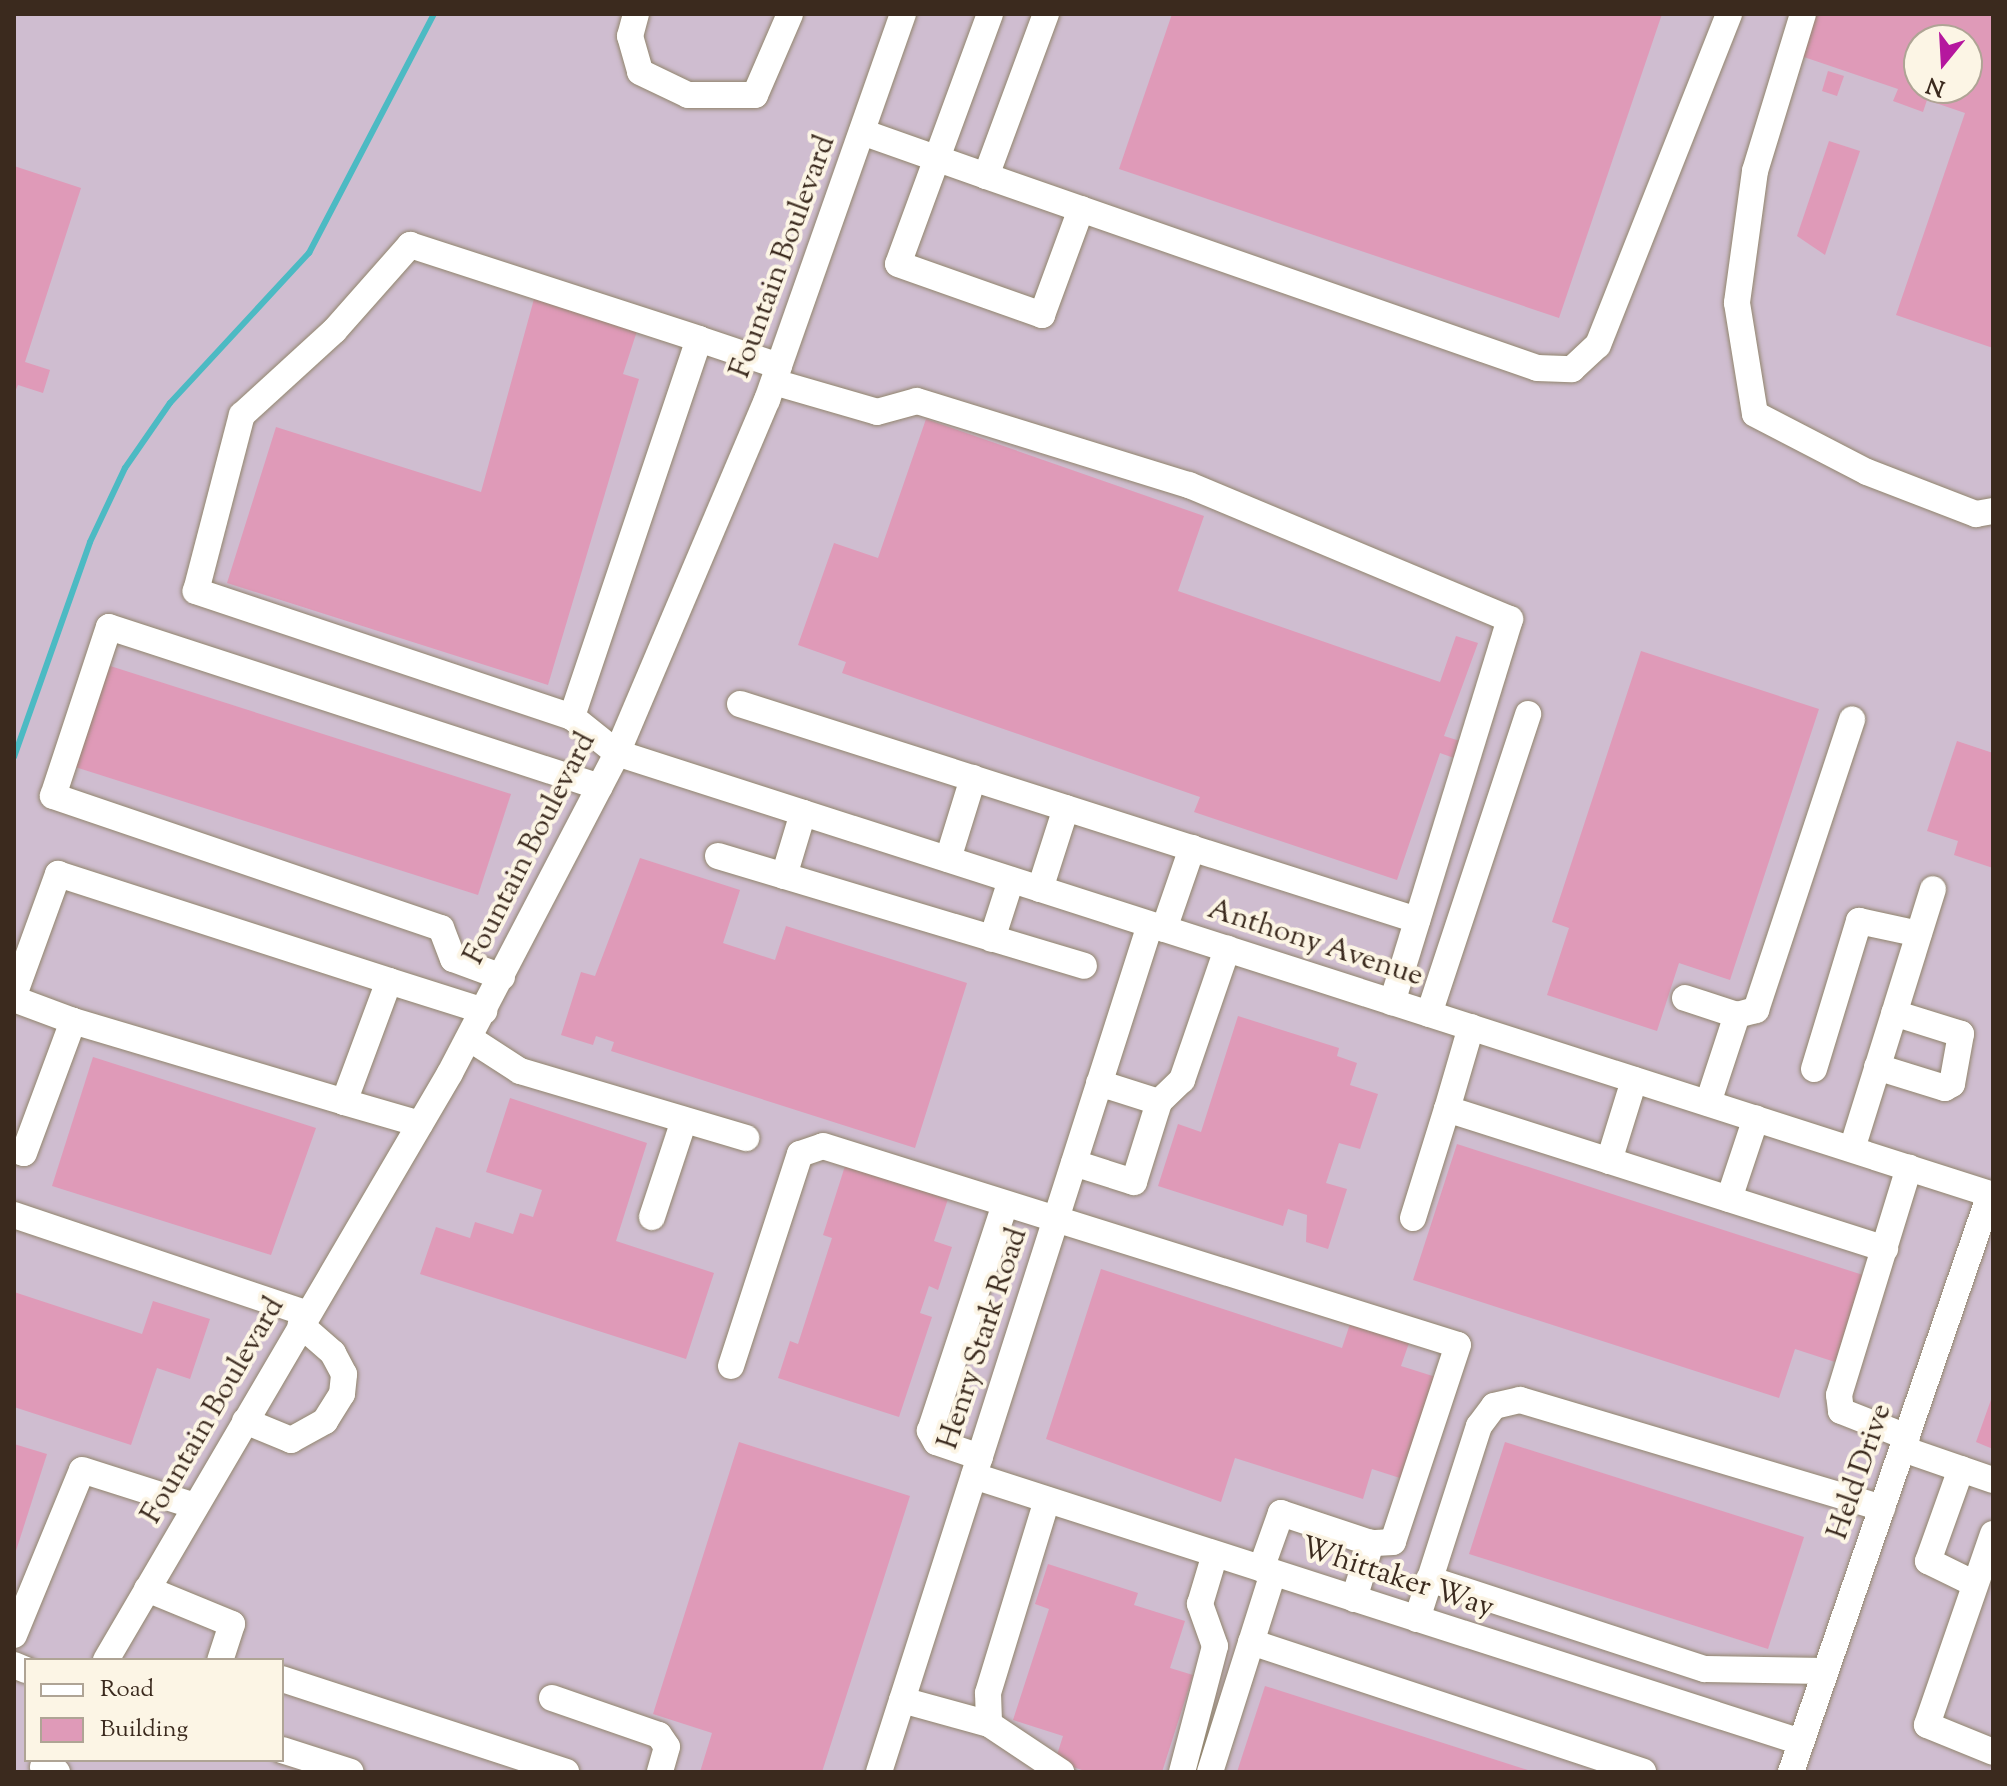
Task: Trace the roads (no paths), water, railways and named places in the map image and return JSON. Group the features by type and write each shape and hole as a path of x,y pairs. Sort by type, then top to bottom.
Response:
{"street":[{"path":"636,14 630,36 640,72 688,95 755,95 790,14"},
{"name":"Fountain Boulevard","path":"107,1658 469,1038 617,753 776,374 903,14"},
{"path":"990,14 898,264 1042,315 1081,209"},
{"path":"986,176 1046,14"},
{"path":"862,132 1537,368 1572,369 1598,345 1729,14"},
{"path":"1803,14 1755,171 1737,303 1755,414 1867,472 1976,514 1993,511"},
{"path":"617,753 572,717 196,591 242,415 334,331 410,245 699,339 776,374 877,412 917,401 1189,485 1510,619 1392,1002"},
{"path":"572,717 699,339"},
{"path":"502,977 453,959 441,928 53,796 109,627 600,787"},
{"path":"740,704 1417,920"},
{"path":"1429,1014 1528,714"},
{"path":"1685,998 1737,1015 1756,1010 1852,719"},
{"name":"Anthony Avenue","path":"617,753 1992,1194"},
{"path":"948,859 973,778"},
{"path":"1040,889 1066,808"},
{"path":"784,876 803,813"},
{"name":"Henry Stark Road","path":"879,1772 1099,1083 1157,927 1192,848"},
{"path":"718,856 1084,966"},
{"path":"420,1124 73,1021 14,997 58,874 484,1011"},
{"path":"992,939 1011,880"},
{"path":"1852,1149 1933,889"},
{"path":"1814,1069 1859,921 1919,934"},
{"path":"1074,1163 1134,1182 1159,1102 1182,1080 1227,949"},
{"path":"344,1102 389,981"},
{"path":"1877,1067 1952,1084 1961,1034 1894,1013"},
{"path":"1708,1103 1737,1015"},
{"path":"14,1150 24,1153 73,1021"},
{"path":"1413,1218 1471,1027"},
{"path":"469,1038 520,1071 746,1138"},
{"path":"1609,1161 1634,1080"},
{"path":"1099,1083 1159,1102"},
{"path":"1447,1109 1885,1249"},
{"path":"1729,1199 1756,1118"},
{"path":"652,1217 684,1120"},
{"path":"731,1366 800,1154 823,1146 1458,1345 1382,1543 1354,1599"},
{"path":"1909,1168 1839,1395 1841,1411 1961,1469 1993,1480"},
{"name":"Held Drive","path":"1791,1772 1905,1443 1981,1261 1992,1194"},
{"name":"Whittaker Way","path":"1005,1204 930,1431 936,1442 977,1467 1047,1500 1801,1742"},
{"path":"14,1215 305,1320 333,1353 344,1374 342,1394 325,1421 299,1438 245,1421"},
{"path":"1417,1619 1479,1426 1494,1406 1520,1400 1882,1508"},
{"path":"1961,1469 1928,1561 1975,1584"},
{"path":"14,1635 82,1470 195,1506"},
{"path":"989,1724 988,1693 1047,1500"},
{"path":"1210,1772 1251,1642 1281,1513 1382,1543"},
{"path":"1993,1534 1927,1725 1993,1752"},
{"path":"1182,1772 1215,1646 1200,1604 1215,1554"},
{"path":"1429,1579 1705,1669 1825,1671"},
{"path":"147,1589 232,1624 222,1658"},
{"path":"1251,1642 1643,1772"},
{"path":"284,1680 566,1772"},
{"path":"552,1698 659,1735 667,1747 660,1772"},
{"path":"902,1700 989,1724 1061,1772"},
{"path":"284,1751 351,1772"}],"waterway":[{"path":"14,757 90,542 125,468 170,403 309,253 434,14"}]}
